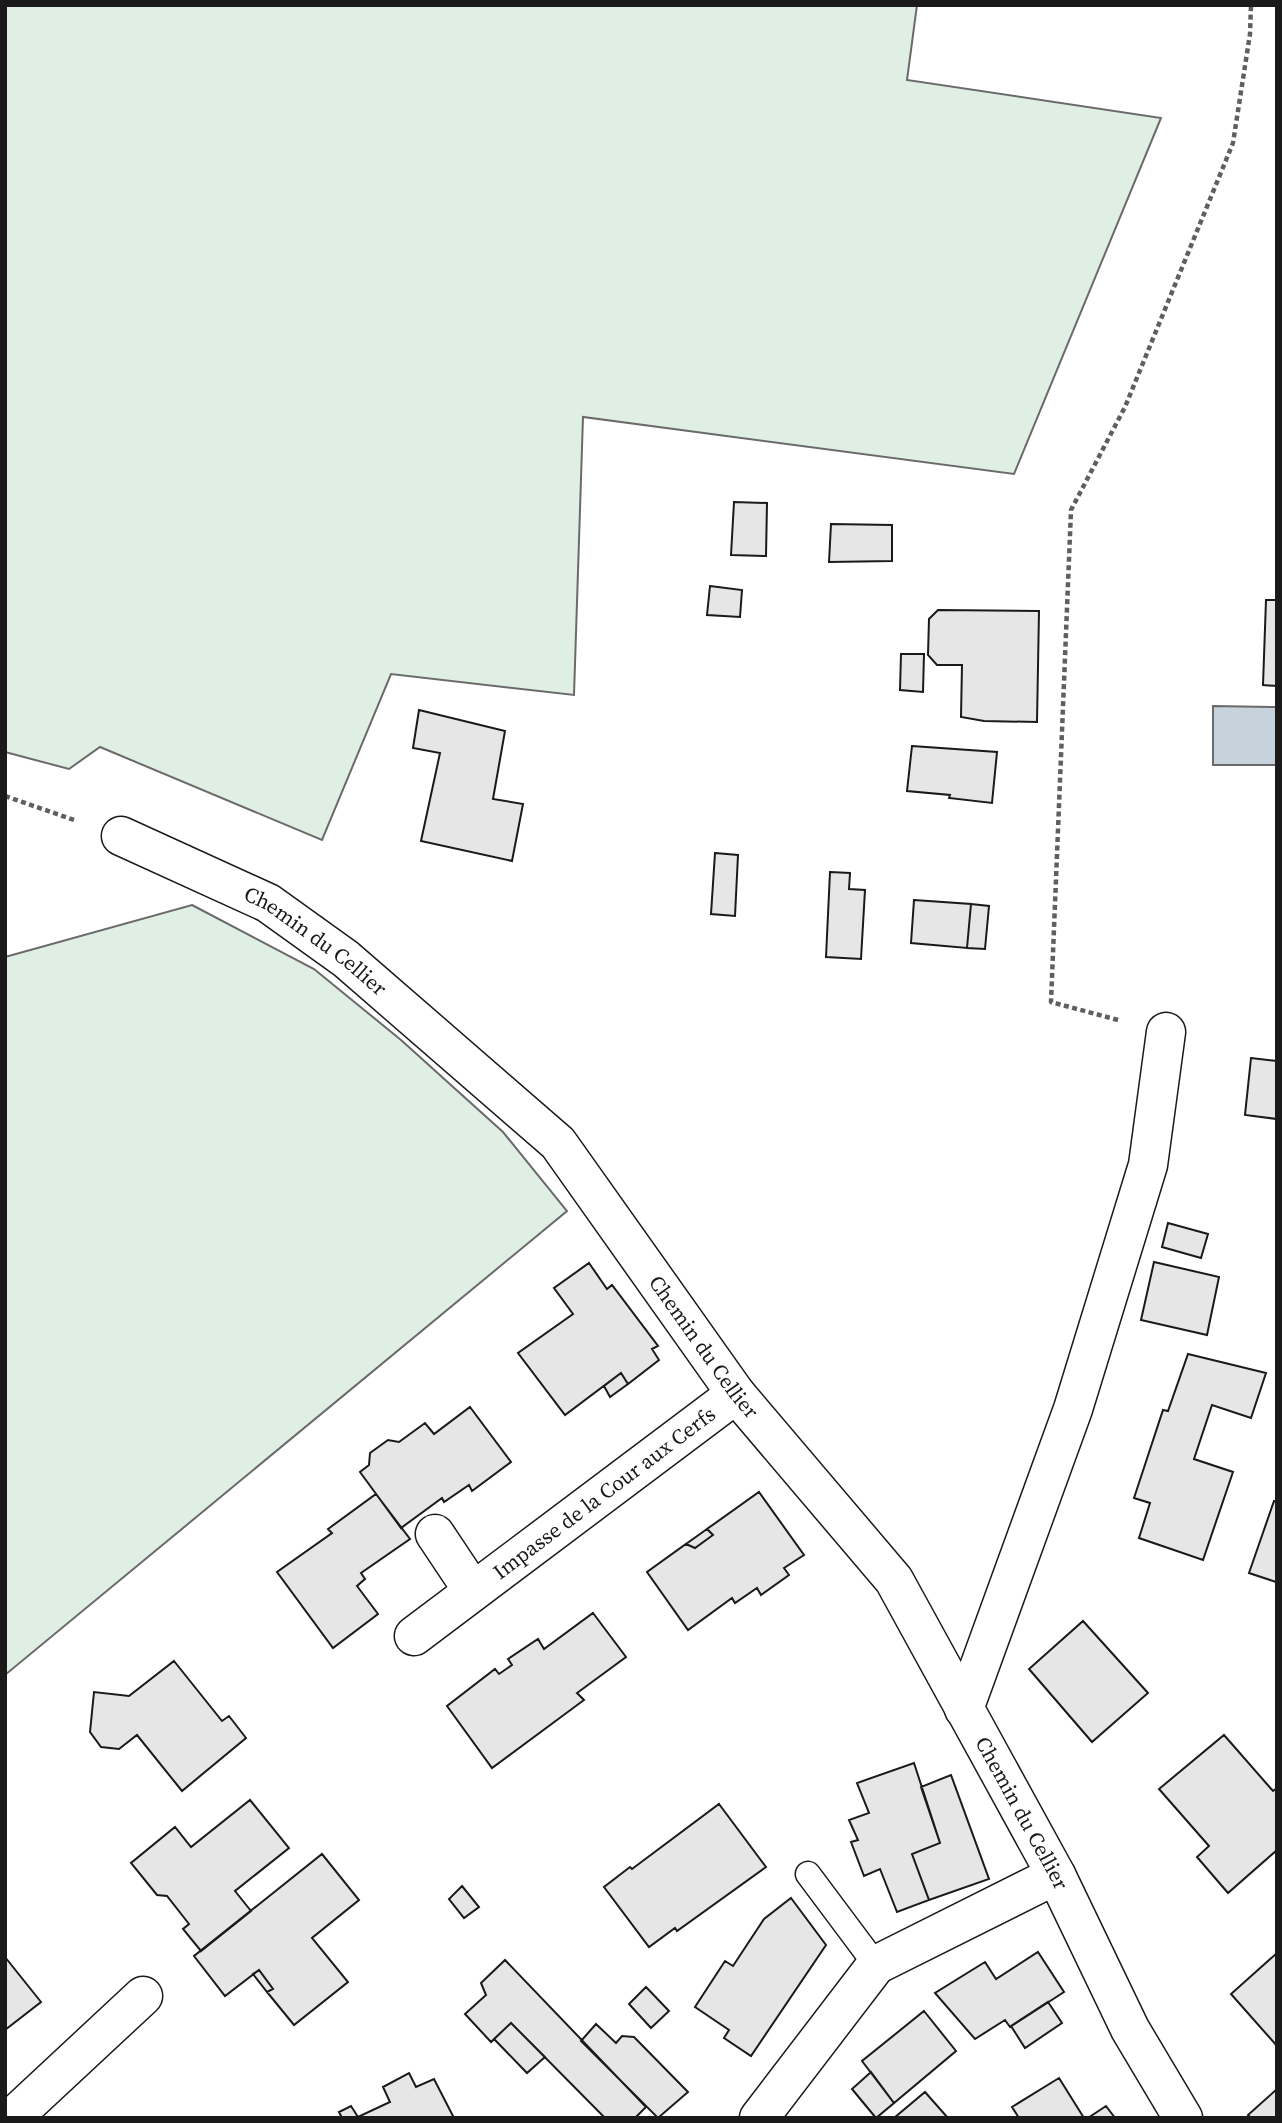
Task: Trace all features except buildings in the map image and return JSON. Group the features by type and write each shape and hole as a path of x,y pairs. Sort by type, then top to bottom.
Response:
{"street":[{"name":"Chemin du Cellier","path":"121,836 268,903 346,959 558,1143 736,1394 894,1580 1056,1875 1130,2029 1183,2118"},
{"path":"964,1709 1073,1409 1148,1165 1166,1032"},
{"name":"Impasse de la Cour aux Cerfs","path":"414,1636 736,1394"},
{"name":"Impasse de la Cour aux Cerfs","path":"435,1534 473,1591"},
{"path":"759,2118 876,1965 1056,1875"},
{"path":"12,2118 143,1996"}],"lane":[{"path":"808,1874 876,1965"}],"path":[{"path":"1166,1032 1051,1002 1071,510 1125,407 1233,143 1250,34 1251,5"},
{"path":"5,796 121,836"}],"green space":[{"path":"5,5 917,5 907,80 1161,118 1014,474 583,417 574,695 391,674 322,840 100,747 69,769 5,752"},
{"path":"192,905 314,969 401,1040 503,1132 567,1211 5,1675 5,957"}],"shaded area":[{"path":"1213,706 1277,707 1277,765 1213,765"}]}
